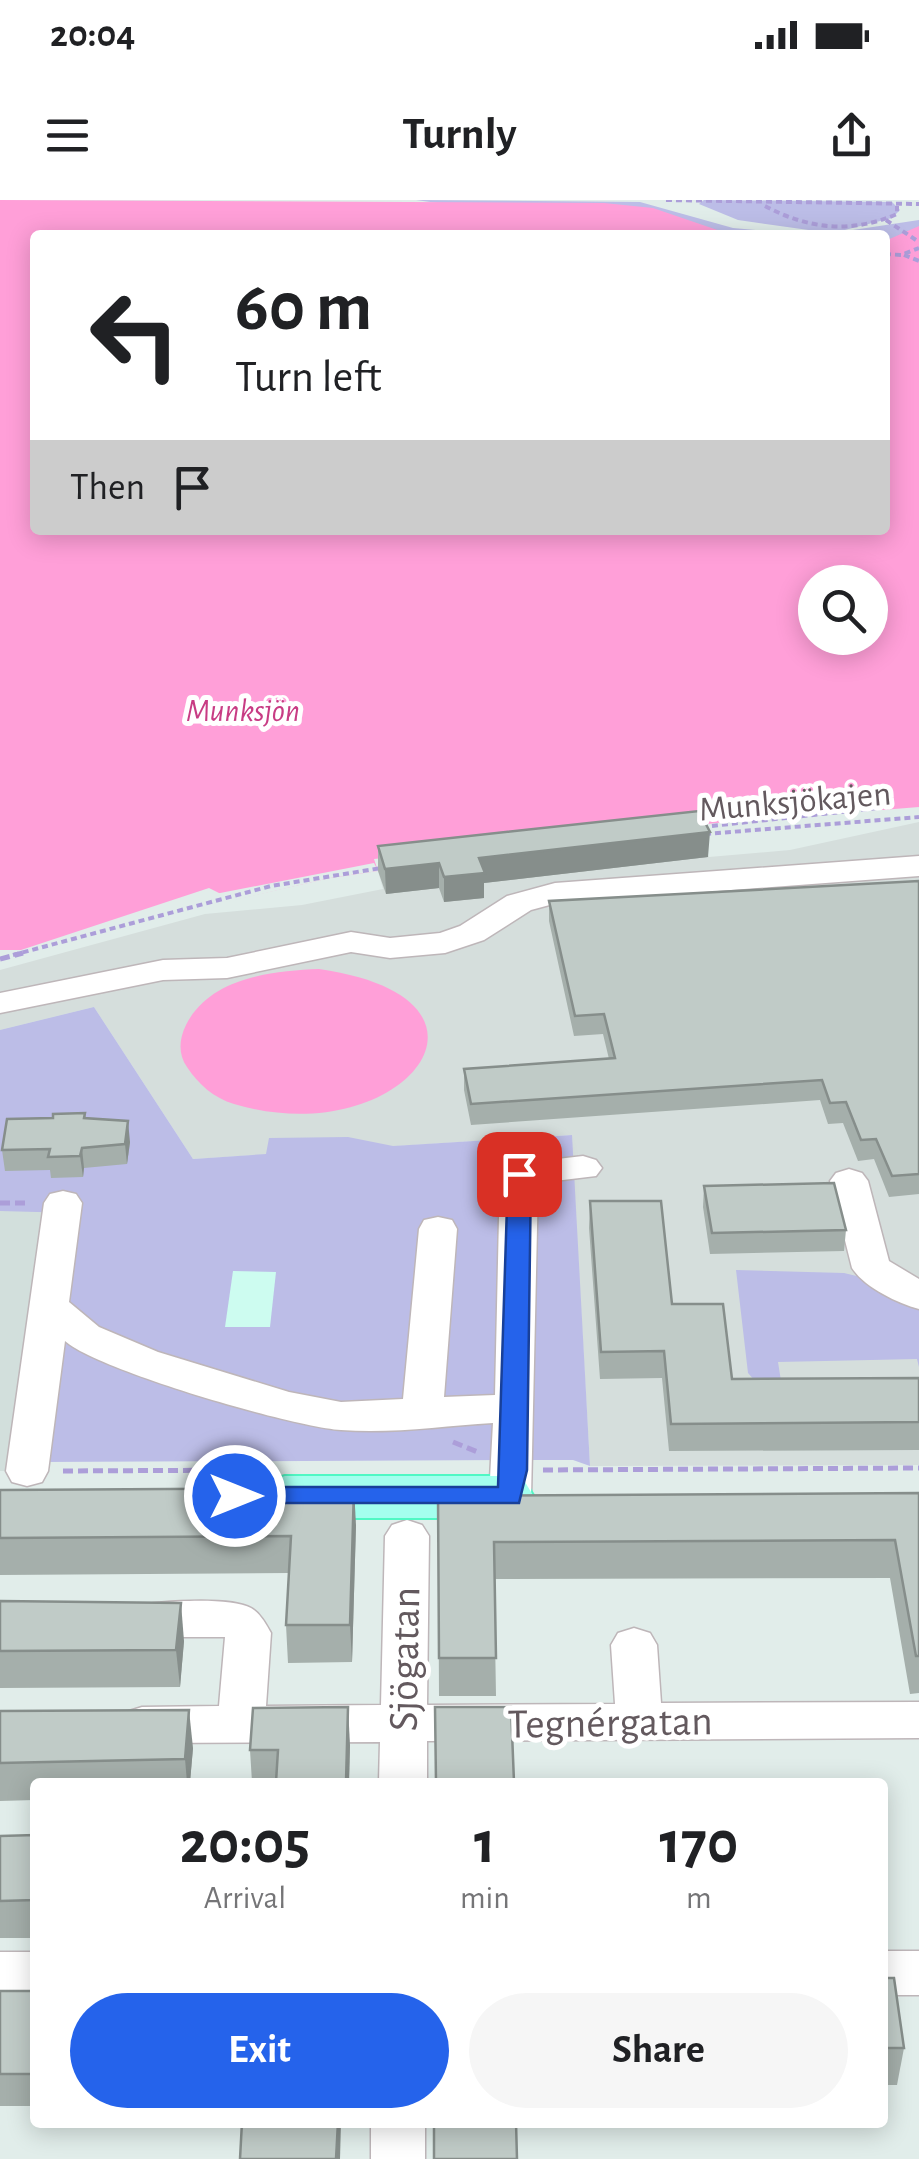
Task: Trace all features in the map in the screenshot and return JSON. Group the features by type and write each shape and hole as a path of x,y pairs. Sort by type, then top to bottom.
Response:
{"main road":[{"path":"14,1484 78,1496"},
{"path":"235,1496 530,1488"}],"street":[{"path":"0,1003 163,970 227,968 351,942 390,948 445,943 472,933 519,903 556,893 919,866"},
{"path":"530,1488 515,1408 519,1174 583,1168"},
{"path":"849,1181 872,1268 919,1296"},
{"path":"14,1484 49,1306 63,1203"},
{"path":"422,1414 438,1229"},
{"path":"49,1306 85,1337 144,1362 231,1390 341,1416 515,1408"},
{"name":"Sjögatan","path":"402,1778 407,1536"},
{"path":"145,1620 236,1620 244,1625 248,1633 241,1724"},
{"path":"634,1645 640,1722"},
{"name":"Tegnérgatan","path":"93,1724 919,1720"},
{"path":"888,1973 919,1973"},
{"path":"0,1974 30,1974"},
{"path":"398,2128 398,2159"}],"path":[{"path":"666,200 919,204"},
{"path":"762,204 803,225 838,228 886,220 897,214 897,206"},
{"path":"886,220 919,245 901,254"},
{"path":"890,254 919,260"},
{"path":"695,828 878,808"},
{"path":"854,811 860,823"},
{"name":"Munksjökajen","path":"697,835 919,817"},
{"path":"0,959 218,898 378,866"},
{"path":"530,1488 919,1468"}],"shaded area":[{"path":"416,200 640,202 733,228 755,230 630,230"},
{"path":"704,200 892,202 900,210 892,218 845,230 809,230 738,220 699,204"},
{"path":"919,220 919,251 890,288 890,230 853,230"},
{"path":"919,822 919,1465 590,1466 571,1135 193,1159 94,1007 0,1030 0,970 205,914 302,905 383,889 378,871 697,836 709,857 790,850"},
{"path":"94,1007 27,1471 0,1471 0,1030"},
{"path":"94,1007 193,1159 266,1154 269,1138 348,1137 393,1146 572,1135 590,1466 573,1460 39,1462 74,1213 0,1211 0,1030"},
{"path":"736,1270 844,1273 873,1280 919,1304 919,1367 917,1359 778,1362 781,1381 755,1381 748,1373"}],"sand":[{"path":"233,1271 276,1272 270,1327 225,1327"}],"water":[{"name":"Munksjön","path":"0,200 604,203 653,208 717,230 30,230 30,535 890,535 890,239 919,226 919,807 882,810 879,806 374,859 378,871 233,900 209,888 21,950 0,950"},
{"path":"319,969 382,985 417,1010 428,1038 417,1066 389,1091 347,1108 294,1114 234,1104 213,1094 196,1079 184,1062 181,1041 186,1025 210,996 263,975"}],"pier":[{"path":"374,863 378,871 227,902 215,894"}],"building":[{"path":"699,811 710,832 479,858 485,873 444,877 439,863 385,869 378,846"},
{"path":"919,881 919,1174 892,1176 876,1139 861,1140 846,1102 830,1103 822,1080 471,1104 464,1069 615,1058 604,1014 575,1016 549,901"},
{"path":"85,1113 84,1118 128,1121 125,1144 82,1148 80,1156 48,1157 50,1149 2,1150 7,1119"},
{"path":"834,1183 846,1230 712,1233 704,1186"},
{"path":"590,1201 661,1201 672,1304 723,1304 732,1379 919,1378 919,1422 671,1424 664,1351 601,1352"},
{"path":"354,1488 350,1625 286,1625 291,1536 0,1538 0,1490"},
{"path":"919,1493 919,1656 895,1540 494,1542 496,1658 439,1658 438,1496"},
{"path":"0,1601 181,1603 176,1650 0,1651"},
{"path":"348,1707 346,1778 276,1778 278,1750 250,1750 253,1708"},
{"path":"435,1707 511,1707 514,1778 436,1778"},
{"path":"189,1710 185,1759 0,1763 0,1711"},
{"path":"30,1835 30,1900 0,1901 0,1836"},
{"path":"888,1978 894,1978 904,2048 888,2048"},
{"path":"0,1991 30,1991 30,2074 0,2074"},
{"path":"242,2128 338,2128 336,2159 240,2159"},
{"path":"434,2128 516,2128 517,2159 434,2159"}],"route":[{"path":"235,1496 510,1497 514,1470 519,1174"}]}
